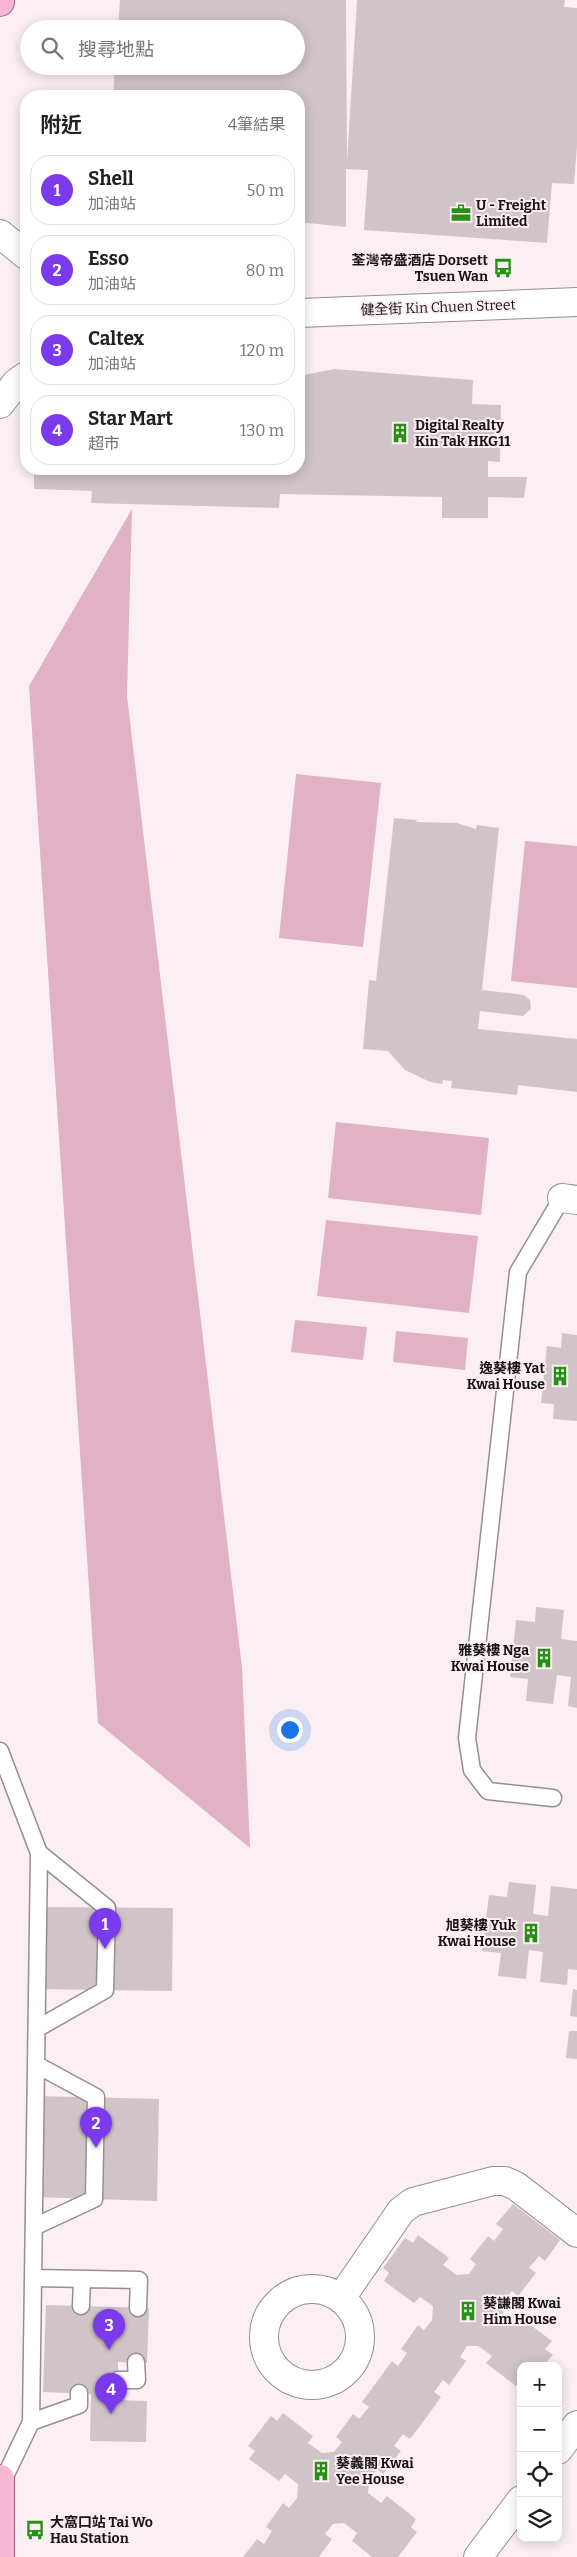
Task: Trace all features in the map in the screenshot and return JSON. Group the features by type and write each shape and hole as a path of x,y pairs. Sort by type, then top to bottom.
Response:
{"main road":[{"path":"0,2557 1,2482"}],"street":[{"path":"0,234 20,250"},
{"name":"健全街 Kin Chuen Street","path":"305,313 577,302"},
{"path":"0,404 20,381"},
{"path":"341,2298 401,2210 413,2202 431,2197 493,2181 505,2181 516,2186 577,2233"},
{"path":"562,2445 577,2425"},
{"path":"478,2557 517,2505"}],"lane":[{"path":"553,1798 488,1791 472,1770 467,1738 518,1272 570,1199"},
{"path":"0,1751 39,1853 36,2226 31,2422 1,2482"},
{"path":"38,2028 105,1990 107,1908 39,1853"},
{"path":"36,2226 94,2199 96,2097 37,2065"},
{"path":"35,2278 139,2280 138,2308"},
{"path":"81,2306 82,2279"},
{"path":"118,2380 137,2380 136,2362"},
{"path":"31,2422 83,2398"}],"shaded area":[{"path":"132,509 127,696 242,1668 250,1848 98,1723 29,686"},
{"path":"296,774 381,783 363,947 279,938"},
{"path":"525,841 577,846 577,988 511,981"},
{"path":"336,1122 489,1138 481,1215 328,1198"},
{"path":"326,1220 478,1236 469,1313 317,1296"},
{"path":"295,1320 367,1327 363,1360 291,1352"},
{"path":"396,1331 468,1338 465,1370 393,1362"}],"building":[{"path":"120,0 346,0 347,162 357,0 565,0 564,7 577,8 577,146 574,184 552,183 547,243 364,230 368,170 346,169 346,227 305,223 305,90 113,90 114,75 305,75 305,20 119,20"},
{"name":"Digital Realty Kin Tak HKG11","path":"334,369 473,380 472,404 501,405 500,462 488,461 488,477 527,477 524,498 488,497 488,518 442,518 442,497 280,494 279,508 91,503 92,491 34,489 34,475 305,475 305,375"},
{"path":"394,818 417,820 416,822 457,823 476,829 477,825 499,828 482,990 524,995 530,1000 531,1009 523,1016 480,1011 478,1029 577,1039 577,1092 518,1085 517,1095 451,1088 452,1081 443,1080 442,1084 430,1082 405,1070 388,1051 363,1049 369,980 376,981"},
{"name":"逸葵樓 Yat Kwai House","path":"562,1333 577,1335 577,1421 553,1419 554,1404 541,1403 547,1346 561,1348"},
{"name":"雅葵樓 Nga Kwai House","path":"536,1607 564,1610 561,1639 577,1641 577,1708 568,1706 571,1677 557,1675 553,1704 526,1701 528,1679 510,1677 516,1620 535,1622"},
{"name":"旭葵樓 Yuk Kwai House","path":"509,1882 536,1885 533,1914 548,1916 551,1886 577,1889 577,1970 568,1969 567,1985 540,1982 543,1952 529,1950 526,1979 498,1976 501,1953 482,1951 489,1895 507,1897"},
{"path":"39,1907 173,1908 172,1991 37,1989"},
{"path":"573,1989 577,1990 577,2017 570,2016"},
{"path":"569,2031 577,2031 577,2059 566,2058"},
{"path":"36,2096 159,2099 157,2201 33,2197"},
{"path":"513,2204 560,2240 545,2261 539,2256 529,2268 536,2273 518,2296 512,2291 504,2302 503,2315 516,2325 521,2318 552,2341 545,2349 553,2355 547,2362 517,2362 516,2386 486,2363 492,2356 478,2346 467,2346 460,2357 466,2361 449,2385 443,2380 434,2392 441,2397 426,2418 410,2439 403,2434 394,2446 401,2451 383,2474 377,2469 370,2479 368,2493 381,2503 387,2496 416,2519 411,2527 417,2532 398,2557 372,2557 352,2541 357,2533 344,2523 333,2524 325,2534 332,2539 319,2557 243,2557 257,2539 264,2544 272,2531 266,2527 283,2503 289,2508 297,2498 298,2484 285,2474 279,2481 249,2459 255,2451 248,2446 271,2416 277,2421 283,2413 313,2436 308,2443 322,2453 334,2452 342,2442 336,2437 353,2414 359,2419 369,2407 362,2402 392,2361 398,2366 407,2353 401,2349 418,2325 424,2330 432,2320 433,2306 420,2297 414,2303 384,2281 389,2273 383,2268 405,2238 413,2243 418,2235 449,2258 443,2265 457,2275 469,2274 476,2264 470,2259 488,2236 494,2241 503,2229 496,2224"},
{"path":"46,2305 149,2308 147,2363 118,2362 118,2400 147,2401 146,2442 90,2441 91,2394 43,2392"}],"place":[{"name":"U - Freight Limited","path":"461,213"},
{"name":"荃灣帝盛酒店 Dorsett Tsuen Wan","path":"503,268"},
{"name":"Digital Realty Kin Tak HKG11","path":"400,433"},
{"name":"逸葵樓 Yat Kwai House","path":"560,1376"},
{"name":"雅葵樓 Nga Kwai House","path":"544,1658"},
{"name":"旭葵樓 Yuk Kwai House","path":"531,1933"},
{"name":"Shell","path":"105,1949"},
{"name":"Esso","path":"96,2148"},
{"name":"葵謙閣 Kwai Him House","path":"468,2311"},
{"name":"Caltex","path":"109,2350"},
{"name":"Star Mart","path":"111,2414"},
{"name":"葵義閣 Kwai Yee House","path":"321,2471"},
{"name":"大窩口站 Tai Wo Hau Station","path":"35,2530"}]}
